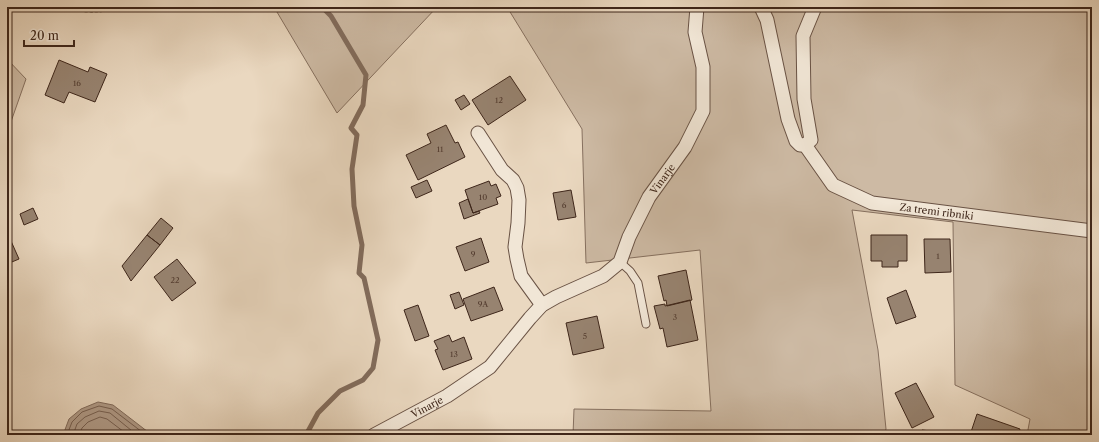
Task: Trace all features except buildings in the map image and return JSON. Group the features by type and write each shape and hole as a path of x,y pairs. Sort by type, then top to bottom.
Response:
{"street":[{"name":"Vinarje","path":"374,435 447,396 490,367 542,305 556,297 603,276 620,262 629,237 650,196 685,147 703,111 703,67 695,32 697,7"},
{"path":"761,7 767,20 788,119 796,141 800,145 805,145 811,140 804,99 803,36 815,7"},
{"path":"478,133 502,170 513,180 518,188 518,223 515,247 517,260 521,276 542,305"},
{"name":"Za tremi ribniki","path":"805,145 833,185 872,203 1092,231"}],"lane":[{"path":"620,262 630,271 638,283 646,324"}],"path":[{"path":"55,7 68,10 96,11 127,7"}],"shaded area":[{"path":"274,7 437,7 337,113"},
{"path":"507,7 1092,7 1092,435 1027,435 1030,419 955,385 953,222 852,210 878,350 886,429 884,435 573,435 574,409 711,411 700,250 586,263 582,129"},
{"path":"7,59 26,79 7,133"}],"water":[{"path":"98,402 113,405 152,435 63,435 69,419 81,409"}],"waterway":[{"path":"306,435 318,413 340,391 363,380 373,368 378,340 364,278 359,273 362,245 354,206 352,169 357,135 351,128 363,105 366,75 331,16 322,7"}]}
